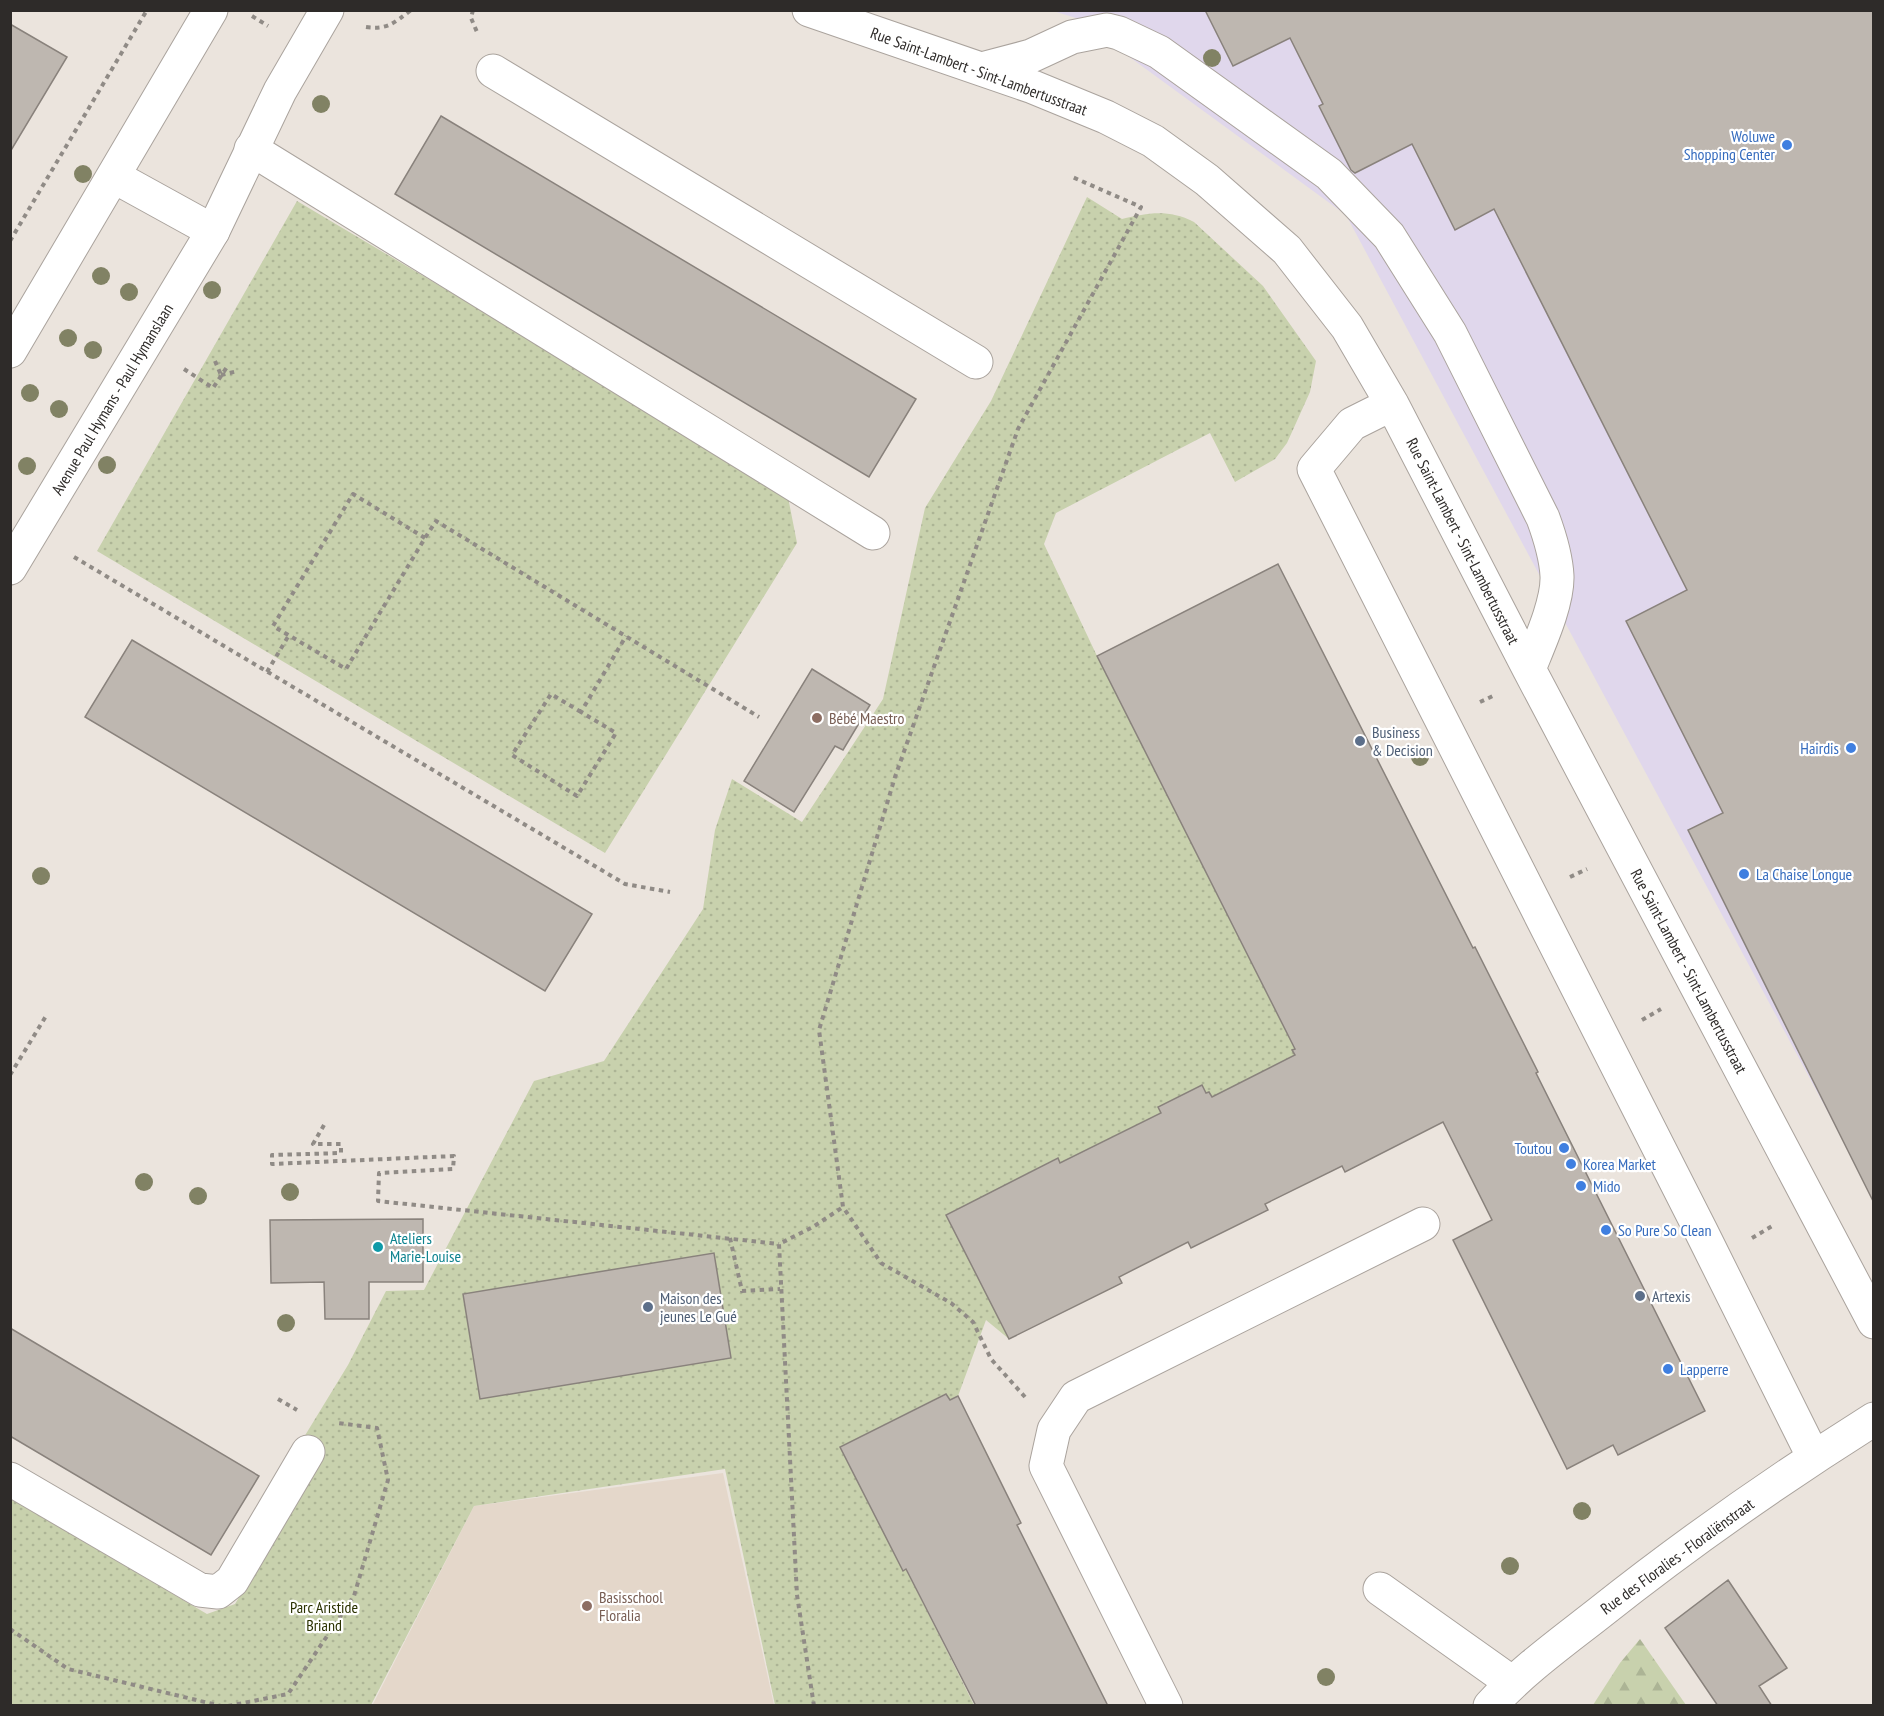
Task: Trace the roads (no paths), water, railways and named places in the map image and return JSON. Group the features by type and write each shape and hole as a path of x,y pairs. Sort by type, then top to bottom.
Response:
{"street":[{"path":"10,351 115,177 211,10"},
{"name":"Avenue Paul Hymans - Paul Hymanslaan","path":"10,568 213,231 280,91 327,10"},
{"name":"Rue Saint-Lambert - Sint-Lambertusstraat","path":"809,10 1033,87 1106,117 1153,141 1207,180 1287,250 1347,327 1392,404 1529,669 1874,1322"},
{"path":"982,69 1031,56 1072,37 1107,30 1119,33 1159,52 1329,174 1389,236 1450,333 1543,518 1552,543 1557,578 1548,622 1529,669"},
{"path":"493,71 976,362"},
{"path":"251,149 873,533"},
{"path":"115,177 213,231"},
{"path":"1392,404 1352,424 1314,469 1707,1242 1813,1456"},
{"path":"1166,1706 1046,1466 1054,1430 1076,1397 1423,1224"},
{"name":"Rue des Floralies - Floraliënstraat","path":"1501,1694 1634,1585 1813,1456 1874,1419"},
{"path":"10,1479 200,1590 218,1592 232,1581 308,1452"},
{"path":"1380,1589 1501,1694"}],"place":[{"name":"Woluwe Shopping Center","path":"1787,145"},
{"name":"Bébé Maestro","path":"817,718"},
{"name":"Business & Decision","path":"1360,741"},
{"name":"Hairdis","path":"1851,748"},
{"name":"La Chaise Longue","path":"1744,874"},
{"name":"Toutou","path":"1564,1148"},
{"name":"Korea Market","path":"1571,1164"},
{"name":"Mido","path":"1581,1186"},
{"name":"So Pure So Clean","path":"1606,1230"},
{"name":"Ateliers Marie-Louise","path":"378,1247"},
{"name":"Artexis","path":"1640,1296"},
{"name":"Maison des jeunes Le Gué","path":"648,1307"},
{"name":"Lapperre","path":"1668,1369"},
{"name":"Basisschool Floralia","path":"587,1606"}],"park label":[{"name":"Parc Aristide Briand","path":"324,1616"}]}
